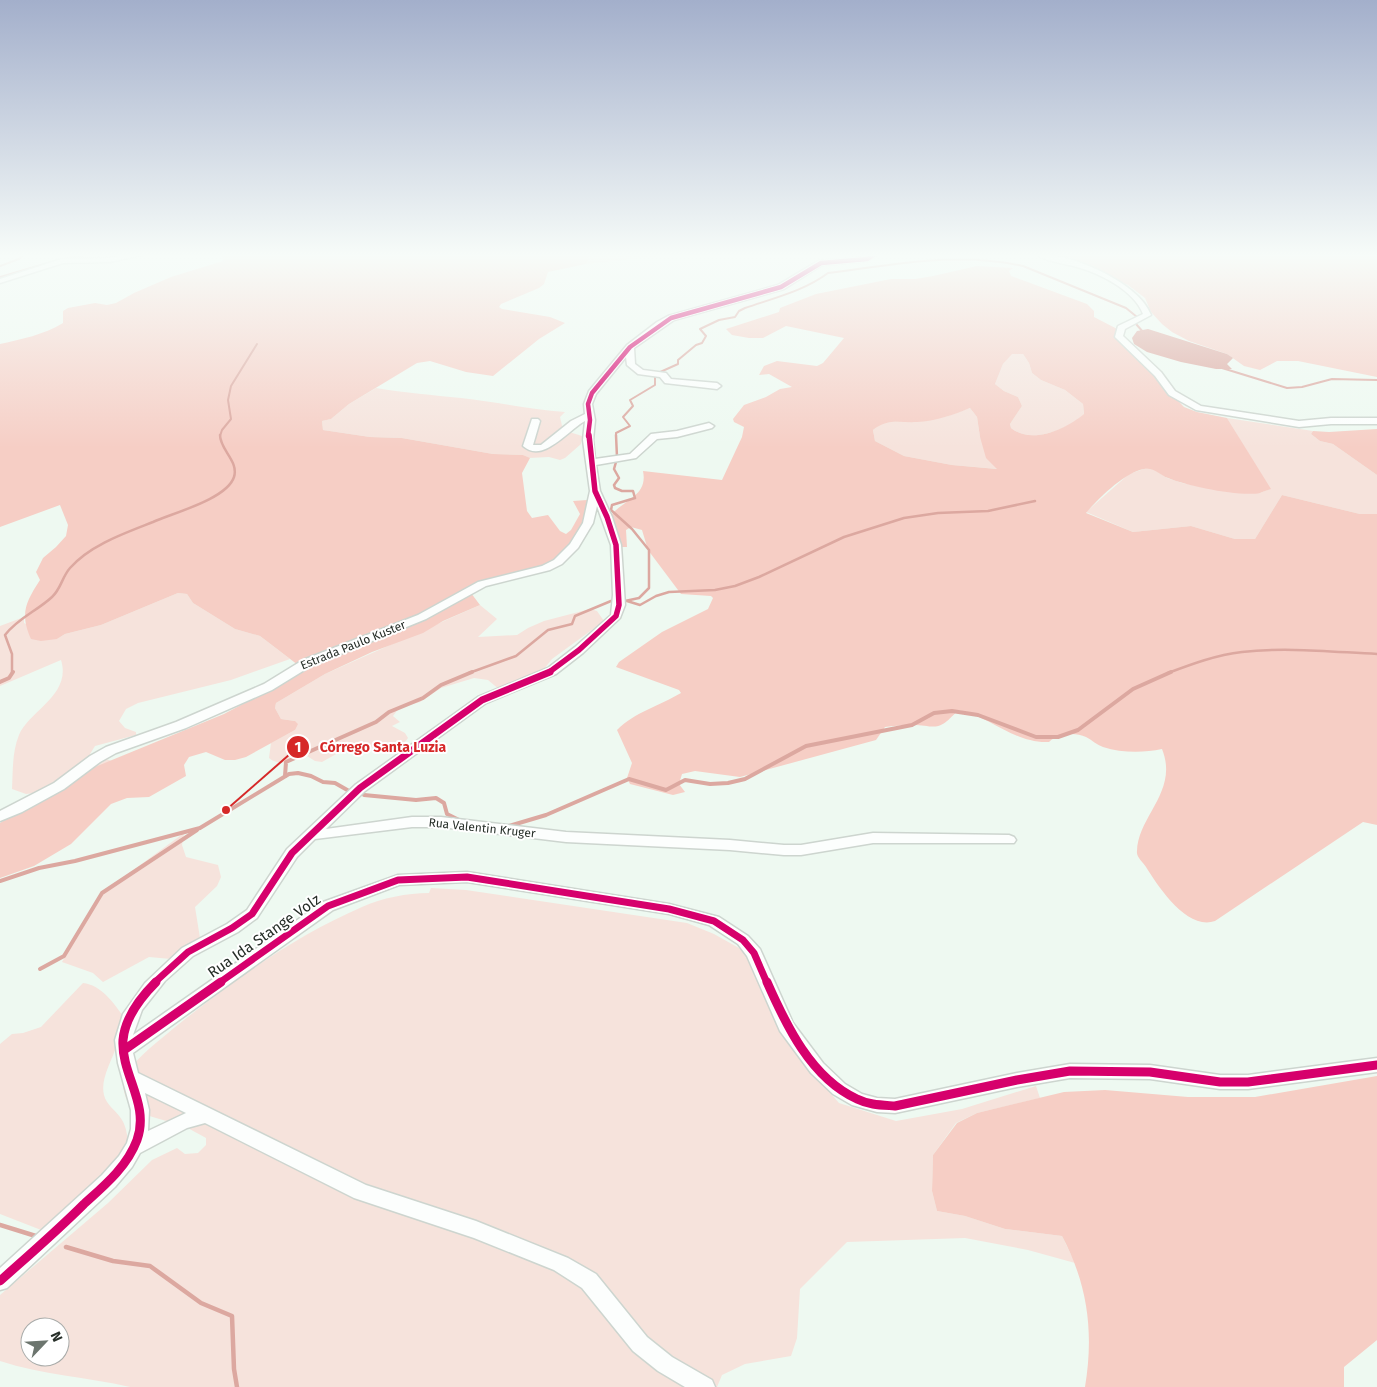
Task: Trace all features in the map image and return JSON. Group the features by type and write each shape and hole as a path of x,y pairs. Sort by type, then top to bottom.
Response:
{"street":[{"path":"0,1281 97,1192 123,1165 134,1147 141,1123 137,1095 130,1077 124,1050 127,1023 136,1006 172,964 184,955 245,921 252,914 287,860 310,835 360,788 482,700 552,671 579,650 616,616 620,605 620,595 616,545 595,491 588,440 589,399 630,347 670,319"},
{"path":"1140,319 1121,328 1119,337 1158,374 1172,393 1192,406 1212,411 1298,424 1331,421 1377,421"},
{"path":"630,347 631,365 641,372 663,375 668,381 673,382 717,386"},
{"path":"536,422 528,446 535,449 544,447 574,423 589,415"},
{"path":"590,463 633,456 654,436 683,433 709,426"},
{"name":"Estrada Paulo Kuster","path":"0,816 18,810 59,786 95,759 111,750 181,725 233,703 268,687 307,663 422,617 482,584 546,568 558,562 574,546 588,523 595,491"},
{"name":"Rua Valentin Kruger","path":"310,835 412,822 441,822 566,837 730,845 784,850 801,850 874,838 1009,840"},
{"name":"Rua Ida Stange Volz","path":"124,1050 328,906 398,880 467,877 694,914 714,921 743,940 754,953 786,1026 817,1068 839,1089 858,1100 877,1105 895,1106 1017,1080 1070,1071 1150,1072 1220,1082 1248,1082 1377,1065"},
{"path":"130,1077 361,1192 476,1230 561,1264 589,1280 640,1344 665,1364 705,1387"},
{"path":"134,1147 182,1122 206,1115"}],"shaded area":[{"path":"63,319 554,319 565,323 539,339 493,376 466,372 430,361 417,363 349,404 331,419 322,421 323,430 370,437 402,438 493,454 523,455 530,458 522,473 527,511 532,518 548,515 560,531 566,534 571,530 580,514 573,501 587,500 594,506 566,558 482,586 471,593 480,605 443,621 423,633 372,652 325,674 276,703 275,708 281,719 295,721 298,724 295,730 246,757 235,760 225,760 206,752 189,757 184,765 186,776 149,797 127,798 111,804 71,844 34,866 0,878 0,823 73,776 224,714 260,695 298,665 260,636 235,629 193,603 187,594 178,593 101,625 65,634 57,639 41,641 31,639 25,615 31,595 40,580 36,572 43,558 66,536 68,525 60,505 0,527 0,344 48,331 63,323"},
{"path":"758,319 1097,319 1123,332 1122,342 1184,407 1197,412 1227,418 1271,489 1251,494 1214,490 1177,481 1165,477 1154,470 1144,469 1121,480 1105,493 1086,513 1133,532 1191,526 1235,539 1255,539 1282,495 1360,514 1377,514 1377,825 1363,822 1215,921 1204,922 1194,919 1174,905 1137,853 1139,838 1162,791 1166,764 1162,749 1140,752 1110,749 1082,735 1072,734 1062,735 1049,742 1025,739 970,713 958,710 945,723 940,725 885,727 876,740 740,777 695,771 682,774 679,784 685,792 673,795 630,784 627,778 632,763 617,730 632,718 681,693 679,690 616,667 619,662 662,632 708,609 713,598 711,596 681,594 648,550 642,530 631,527 626,530 627,547 611,547 612,514 639,491 644,479 643,471 722,480 742,437 744,427 734,422 733,419 744,405 766,397 780,389 792,387 769,374 759,375 764,366 777,361 817,366 823,363 844,338 786,326 763,338 732,335 726,329","holes":["1012,354 1023,354 1029,363 1032,373 1041,380 1065,390 1083,404 1084,414 1059,430 1039,435 1019,433 1011,428 1010,424 1022,406 1018,397 1004,391 995,384 1003,364","970,408 977,417 986,458 997,469 952,465 904,456 875,441 873,430 889,422 931,420"]},
{"path":"1157,319 1377,319 1377,377 1298,361 1277,361 1260,370 1244,366 1227,354 1189,341 1162,324"},
{"path":"1148,329 1227,354 1233,358 1227,364 1232,369 1216,369 1181,362 1147,352 1134,344 1132,338 1137,331"},
{"path":"1011,354 1023,354 1029,363 1032,373 1041,380 1065,390 1083,404 1084,415 1059,430 1039,435 1019,433 1011,428 1010,424 1022,406 1018,397 1004,391 995,384 1003,364"},
{"path":"376,388 565,412 560,417 563,430 582,436 581,444 560,460 549,457 529,458 523,455 493,454 402,438 370,437 323,430 322,421 331,419 349,404"},
{"path":"970,408 977,417 980,437 998,469 952,465 904,456 875,441 873,430 881,423 945,417"},
{"path":"1227,418 1313,431 1311,434 1320,441 1333,444 1377,475 1377,514 1360,514 1282,495 1255,539 1235,539 1191,526 1133,532 1086,512 1129,474 1152,468 1167,478 1209,488 1243,493 1260,493 1270,489"},
{"path":"1377,429 1377,475 1333,444 1320,441 1311,434 1313,431"},
{"path":"178,593 187,594 193,603 235,629 260,636 290,659 231,680 138,703 126,709 119,721 125,728 136,732 136,735 95,746 90,754 112,761 73,776 42,792 26,794 12,789 14,755 19,735 24,726 55,693 63,672 61,660 0,686 0,626 24,617 24,623 57,639 65,634 101,625"},
{"path":"480,605 497,619 478,637 517,635 544,621 590,609 597,611 604,621 552,659 544,669 500,690 488,680 474,678 441,688 420,702 399,708 393,716 400,722 392,726 405,733 408,738 399,745 375,748 354,744 322,762 315,761 307,756 283,763 269,758 271,743 295,730 295,721 281,719 275,708 276,703 325,674"},
{"path":"184,833 182,845 186,857 218,865 221,877 217,886 195,907 200,938 198,952 171,959 149,957 103,982 93,973 62,962 102,893"},
{"path":"431,888 466,890 687,923 714,934 739,948 755,962 805,1064 839,1103 896,1121 962,1109 1036,1086 1040,1098 977,1113 956,1123 933,1155 932,1191 937,1211 965,1216 1005,1229 1062,1236 1075,1263 1028,1250 965,1238 847,1242 800,1289 797,1338 791,1356 745,1364 722,1375 717,1387 130,1387 32,1370 20,1367 16,1366 0,1361 0,1295 108,1203 152,1160 177,1148 185,1154 198,1153 206,1145 206,1138 192,1130 143,1113 130,1104 126,1098 123,1082 132,1066 174,1028 218,993 287,946 362,907 386,899 429,893"},
{"path":"83,983 89,984 101,991 111,1000 123,1016 116,1047 105,1076 103,1089 107,1102 124,1123 129,1146 54,1235 0,1214 0,1044 12,1034 23,1033 41,1027"},
{"path":"1377,1076 1377,1340 1344,1367 1344,1387 1085,1387 1089,1348 1087,1310 1078,1273 1062,1236 1005,1229 965,1216 937,1211 932,1191 933,1155 957,1123 977,1113 1064,1092 1105,1090 1188,1097 1255,1097"}],"waterway":[{"path":"658,373 678,364 678,360 696,345 702,343 706,336 700,329 726,319"},
{"path":"1136,324 1144,333"},
{"path":"220,436 222,430 231,419 228,400 231,386 257,344"},
{"path":"1222,368 1287,388 1302,387 1332,379 1377,380"},
{"path":"616,435 616,433 630,426 623,417 633,406 630,400 655,385 655,376"},
{"path":"616,435 617,457"},
{"path":"12,673 12,654 5,635 16,624 52,597 67,572 78,560 108,540 211,499 229,485 235,471 220,436"},
{"path":"616,462 614,469 619,478 614,485 615,488 622,491 633,491 635,498 612,505 611,510 632,529 649,550 649,588 639,598 625,601"},
{"path":"627,601 640,605 656,596 669,592 715,590 735,586 759,577 844,537 904,518 938,513 988,511 1035,501"},
{"path":"469,673 516,656 548,630 572,624 575,616 611,601"},
{"path":"1168,673 1195,663 1242,652 1292,650 1377,654"},
{"path":"0,682 9,678 13,672"},
{"path":"285,776 286,762 376,722 389,712 423,698 441,685 472,672"},
{"path":"509,826 546,815 629,779 666,790 685,780 710,784 728,783 745,779 806,746 912,725 934,713 952,711 978,715 1036,737 1058,737 1078,730 1133,689 1171,672"},
{"path":"0,881 39,868 75,861 200,828 289,774 298,773 311,776 323,782 335,783 349,791"},
{"path":"364,795 416,800 436,798 444,803 447,814 461,821"},
{"path":"40,969 64,956 102,893 197,830"},
{"path":"0,1225 39,1237"},
{"path":"66,1247 113,1261 150,1266 201,1303 232,1316 234,1369 237,1387"}],"cycle path":[{"path":"0,1281 102,1187 130,1154 139,1133 140,1110 138,1097 126,1063 123,1040 125,1028 136,1006 160,977 188,952 232,928 252,914 292,853 360,788 482,700 552,671 579,650 616,616 619,605 616,545 607,517 595,491 588,440 590,420 588,404 592,393 630,347 670,319"},
{"path":"124,1050 328,906 398,880 467,877 669,909 714,921 743,940 754,953 786,1026 817,1068 839,1089 858,1100 877,1105 895,1106 1017,1080 1070,1071 1150,1072 1220,1082 1248,1082 1377,1065"}],"place":[{"name":"Córrego Santa Luzia","path":"226,810"}]}
